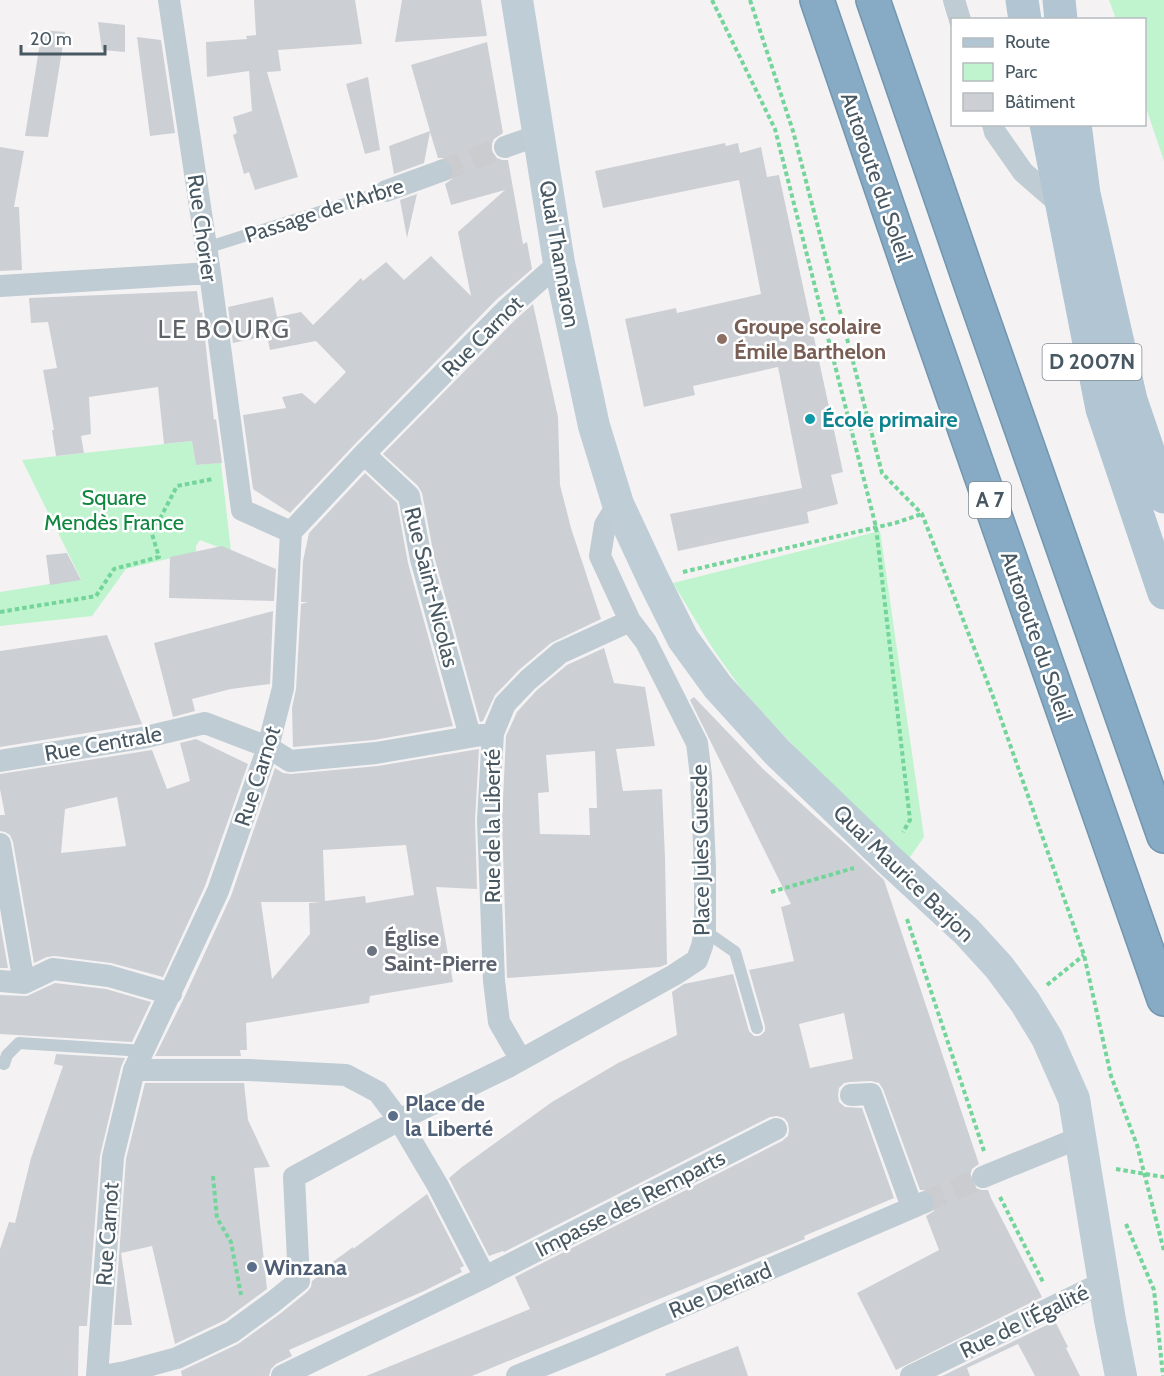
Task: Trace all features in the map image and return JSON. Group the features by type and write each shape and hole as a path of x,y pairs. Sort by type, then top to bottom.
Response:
{"highway":[{"name":"Autoroute du Soleil","path":"817,0 1164,999"},
{"name":"A 7","path":"873,0 1164,836"}],"main road":[{"path":"1022,0 1025,18"},
{"path":"1059,0 1061,18"},
{"name":"D 2007N","path":"1046,126 1102,409 1164,593"},
{"name":"D 2007N","path":"1075,126 1084,194 1131,400 1164,497"}],"street":[{"name":"Rue Chorier","path":"169,0 210,273 242,510 291,532"},
{"name":"Quai Thannaron","path":"517,0 559,263 594,426 618,504"},
{"path":"954,0 959,18"},
{"path":"994,126 995,132 1023,172 1062,206"},
{"path":"505,147 539,135"},
{"name":"Passage de l'Arbre","path":"386,191 441,171"},
{"name":"Rue Carnot","path":"97,1376 113,1157 139,1060 218,891 268,747 284,688 291,532 364,454 506,310 559,263"},
{"path":"0,286 210,273"},
{"name":"Rue Saint-Nicolas","path":"364,454 409,496 421,559 482,735"},
{"name":"Quai Maurice Barjon","path":"618,504 683,639 717,687 777,752 967,932 999,967 1025,1002 1047,1038 1074,1099 1121,1376"},
{"name":"Place Jules Guesde","path":"521,1060 697,960 705,931 705,867 701,776 697,743 646,642 630,621 600,556 605,525 618,504"},
{"name":"Rue de la Liberté","path":"521,1060 499,1022 494,981 488,820 482,735 505,704 528,680 560,653 630,621"},
{"name":"Rue Centrale","path":"0,761 142,738 205,723 268,747"},
{"path":"268,747 290,761 376,753 482,735"},
{"path":"0,844 24,983"},
{"path":"0,981 24,983 53,969 109,976 171,994"},
{"path":"139,1060 249,1070 346,1075 378,1092 399,1120 438,1186 485,1277"},
{"path":"102,1376 177,1358 232,1332 273,1302 299,1281 294,1177 399,1120 521,1060"},
{"name":"Rue Deriard","path":"518,1376 917,1205 871,1094 851,1095"},
{"name":"Impasse des Remparts","path":"282,1376 485,1277 776,1129"},
{"path":"987,1175 1081,1137"},
{"name":"Rue de l'Égalité","path":"911,1376 1104,1282"}],"lane":[{"name":"Passage de l'Arbre","path":"206,248 386,191"},
{"path":"705,931 735,952 758,1028"},
{"path":"4,1064 6,1055 19,1043 139,1060"}],"path":[{"path":"712,0 775,129 876,527 910,820 887,858 771,892"},
{"path":"750,0 793,130 882,473 922,514 994,699 1084,955 1112,1076 1137,1145 1164,1251"},
{"path":"0,612 96,596 114,569 159,557 152,534 177,486 237,475"},
{"path":"653,579 895,523 922,514"},
{"path":"905,915 987,1175 1055,1306"},
{"path":"1025,1002 1084,955"},
{"path":"1111,1168 1164,1177"},
{"path":"213,1176 217,1218 231,1242 246,1322"},
{"path":"1124,1218 1154,1290 1163,1376"}],"green space":[{"path":"1109,0 1164,0 1164,161 1146,108 1146,18 1116,18"},
{"name":"Square Mendès France","path":"192,441 196,465 221,463 231,552 200,540 196,546 196,552 126,569 92,616 0,626 0,592 81,579 22,460"},
{"path":"880,531 924,837 908,860 877,834 740,687 713,649 673,583"}],"building":[{"path":"254,0 355,0 362,44 278,50 281,71 267,72 298,177 255,190 249,172 244,174 233,135 237,133 233,117 252,111 249,71 207,77 206,42 247,39 246,36 256,35"},
{"path":"402,0 481,0 487,36 395,42"},
{"path":"98,22 125,25 125,52 102,50"},
{"path":"42,30 65,32 48,137 25,136"},
{"path":"137,37 161,40 175,133 150,136"},
{"path":"487,42 503,133 494,139 492,151 497,158 508,160 523,244 527,242 532,269 496,300 290,513 253,489 243,415 286,408 282,397 302,393 315,404 346,372 316,341 270,350 267,336 233,343 228,307 273,297 277,317 301,312 313,325 361,278 363,281 386,262 404,280 431,256 471,296 458,232 505,190 451,205 445,184 452,179 454,167 449,160 438,158 430,132 424,163 394,174 389,146 430,131 411,65"},
{"path":"368,77 380,150 365,154 346,84"},
{"path":"725,143 726,146 738,143 740,153 761,147 767,177 779,175 843,472 831,475 838,504 807,512 809,523 678,551 670,514 802,488 778,367 693,386 695,395 644,407 625,319 676,308 677,313 761,294 739,180 603,208 595,171"},
{"path":"0,147 24,151 14,207 19,207 22,270 0,271"},
{"path":"417,194 407,238 400,200"},
{"path":"197,291 200,313 202,312 214,420 216,419 222,463 196,465 192,441 164,444 158,387 89,397 91,434 81,436 84,453 56,456 52,430 54,430 43,370 57,368 48,322 31,323 29,298"},
{"path":"533,304 558,417 560,485 571,528 601,619 551,643 519,670 495,695 483,721 480,722 434,556 422,493 418,486 383,454"},
{"path":"365,473 397,503 408,563 453,726 374,740 293,747 292,708 296,689 301,604 308,602 301,602 303,561 309,533"},
{"path":"222,546 276,569 274,601 169,598 170,557"},
{"path":"67,553 81,580 50,585 46,555"},
{"path":"273,611 270,684 231,689 192,699 195,711 173,717 154,643"},
{"path":"107,635 142,724 0,747 0,651"},
{"path":"604,648 614,683 645,687 655,746 616,749 623,791 662,789 667,964 660,967 507,978 502,820 506,736 517,712 537,690 567,665","holes":["595,751 597,808 589,808 590,835 540,834 538,793 549,792 546,755"]},
{"path":"694,697 763,769 884,880 979,1164 972,1169 970,1182 975,1188 988,1190 1042,1297 896,1370 857,1293 939,1250 926,1216 934,1211 936,1198 931,1192 920,1190 879,1083 850,1082 844,1083 839,1088 839,1102 845,1107 862,1108 894,1198 804,1236 805,1239 472,1376 366,1376 530,1309 515,1277 788,1136 788,1123 784,1118 770,1117 504,1252 489,1256 449,1178 552,1102 618,1063 677,1035 672,992 684,984 733,974 749,1031 754,1036 759,1036 765,1031 749,970 794,961 781,907 791,904 690,700","holes":["844,1013 853,1059 810,1068 799,1024"]},
{"path":"196,739 248,764 205,886 163,977 111,963 55,956 34,963 13,842 10,835 0,831 0,815 5,815 0,789 0,774 152,750 167,789 190,781 180,743","holes":["117,797 126,846 61,853 65,809"]},
{"path":"479,749 475,820 477,889 436,887 453,982 370,996 369,1003 246,1023 247,1050 240,1050 241,1056 155,1056 231,896 275,768 283,773 291,774 378,766","holes":["406,845 414,895 366,903 365,896 325,901 323,850","261,902 321,902 309,903 310,934 272,979"]},
{"path":"0,923 8,968 0,968"},
{"path":"55,983 106,989 151,1002 132,1042 0,1034 0,995 27,996"},
{"path":"56,1054 125,1058 100,1156 87,1326 79,1326 78,1376 0,1376 0,1249 9,1222 15,1223 31,1158 63,1066 54,1064"},
{"path":"145,1083 244,1083 248,1120 270,1167 254,1168 267,1289 225,1320 175,1344 152,1246 121,1253 132,1325 114,1325 126,1159"},
{"path":"427,1194 464,1266 460,1268 462,1272 289,1350 292,1356 276,1364 269,1376 182,1376 181,1371 238,1344 281,1313 307,1292 312,1281 331,1266 330,1264"},
{"path":"1055,1321 1080,1376 1035,1376 1018,1344 967,1368 970,1376 942,1376"},
{"path":"738,1346 748,1376 666,1376 665,1374"}],"tunnel":[{"path":"441,171 505,147"},
{"path":"923,1203 983,1177"}],"place":[{"name":"Groupe scolaire Émile Barthelon","path":"722,339"},
{"name":"École primaire","path":"810,419"},
{"name":"Église Saint-Pierre","path":"372,951"},
{"name":"Place de la Liberté","path":"393,1116"},
{"name":"Winzana","path":"252,1267"}],"district":[{"name":"LE BOURG","path":"224,329"}]}
